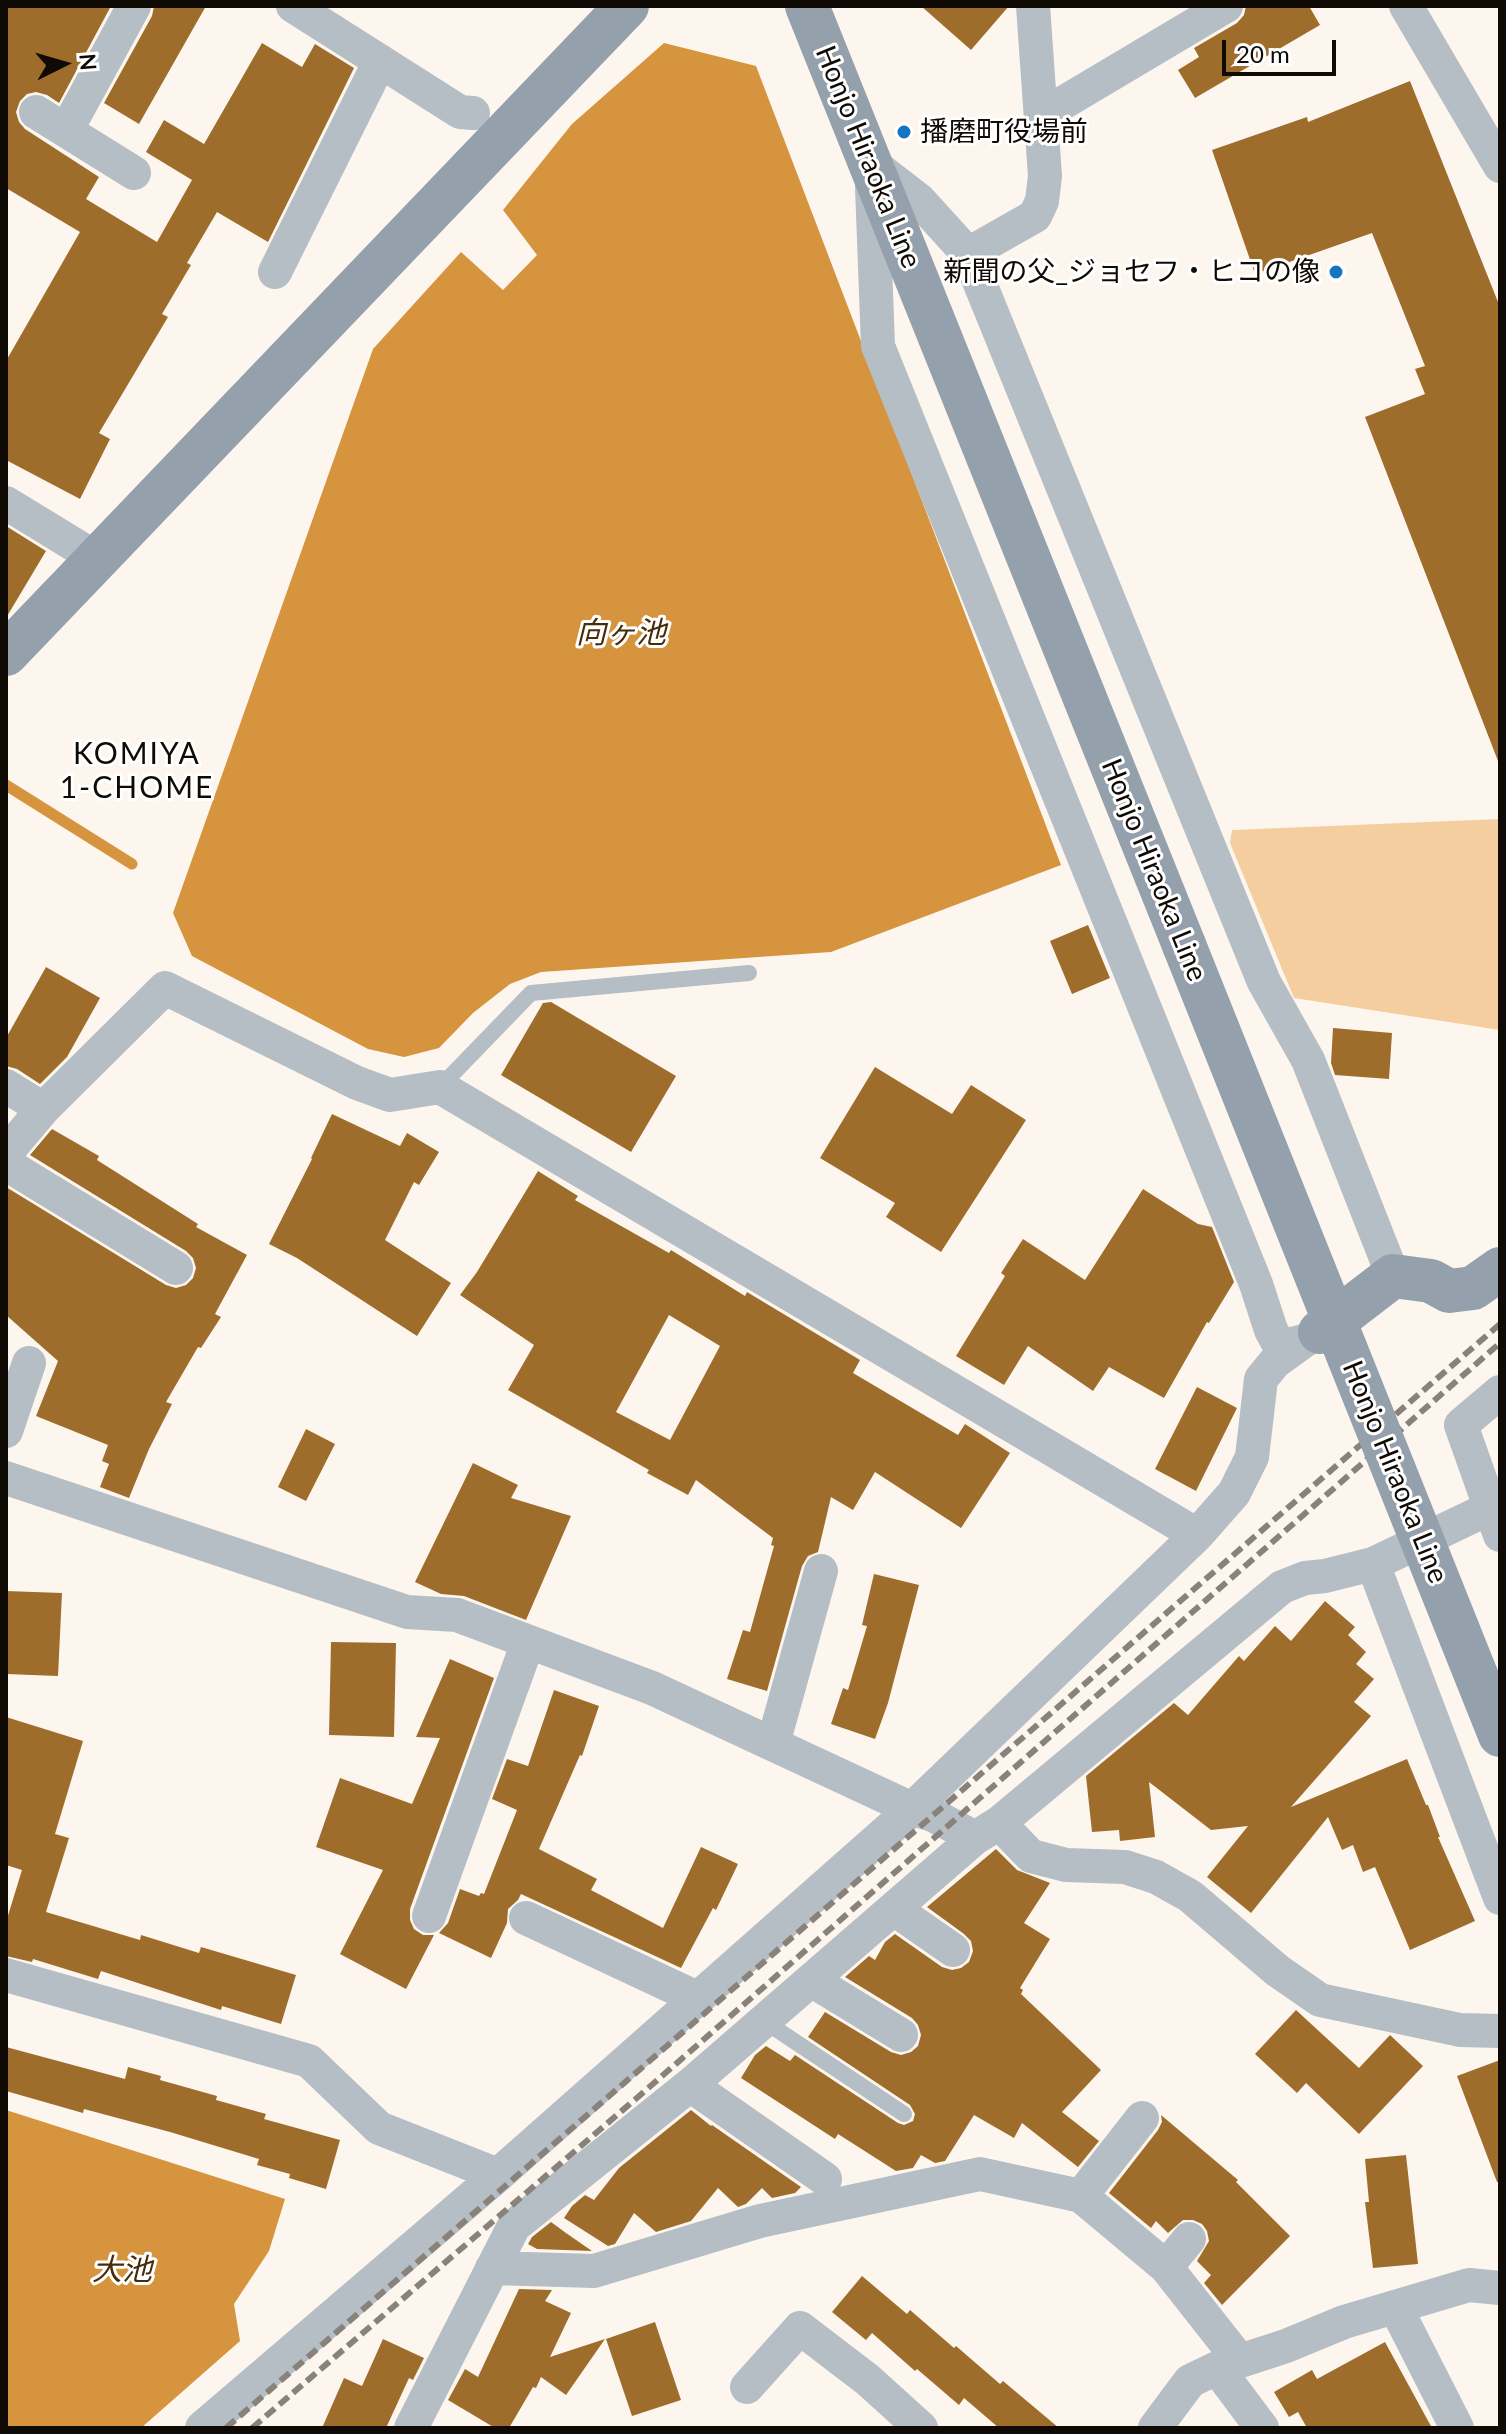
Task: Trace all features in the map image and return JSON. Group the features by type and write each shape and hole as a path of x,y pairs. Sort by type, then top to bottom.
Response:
{"main road":[{"path":"6,654 627,6"},
{"name":"Honjo Hiraoka Line","path":"807,6 1500,1735"},
{"path":"1312,1336 1345,1315 1393,1276 1431,1281 1449,1291 1473,1288 1500,1269"}],"street":[{"path":"67,129 134,6"},
{"path":"293,6 460,112 473,113"},
{"path":"968,254 1035,216 1042,201 1045,176 1033,6"},
{"path":"1041,116 1226,6"},
{"path":"1406,6 1500,166"},
{"path":"275,272 380,61"},
{"path":"36,112 134,173"},
{"path":"871,163 919,200 968,254 1264,982 1308,1060 1393,1276"},
{"path":"871,163 878,346 1256,1284 1271,1330 1277,1341 1288,1345 1312,1336"},
{"path":"7,507 96,558"},
{"path":"6,1153 43,1109 165,988 357,1083 390,1095 440,1087 1197,1535"},
{"path":"6,1086 43,1109"},
{"path":"6,1164 176,1268"},
{"path":"1256,1284 1256,1424"},
{"path":"202,2428 498,2175 912,1809 1197,1535 1234,1493 1252,1457 1261,1379 1275,1362 1312,1336"},
{"path":"6,1431 29,1363"},
{"path":"411,2428 514,2226 690,2085 987,1830 1282,1587 1305,1578 1373,1564 1495,1521 1461,1425 1500,1392"},
{"path":"6,1478 407,1612 457,1615 652,1688 912,1809 987,1830 1031,1856 1066,1865 1125,1867 1156,1877 1190,1896 1278,1971 1320,2000 1460,2030 1500,2031"},
{"path":"1373,1564 1500,1898"},
{"path":"773,1744 821,1571"},
{"path":"429,1916 528,1642"},
{"path":"894,1909 953,1950"},
{"path":"526,1918 697,1998"},
{"path":"6,1975 309,2061 379,2128 498,2175"},
{"path":"811,1980 901,2035"},
{"path":"690,2085 825,2179"},
{"path":"1081,2196 1142,2118"},
{"path":"492,2268 594,2271 760,2221 980,2174 1081,2196 1166,2267 1228,2364 1262,2428"},
{"path":"1166,2267 1189,2239"},
{"path":"1155,2428 1190,2381 1228,2364 1286,2346 1344,2322 1469,2285 1500,2288"},
{"path":"1396,2308 1457,2428"},
{"path":"747,2387 800,2328 868,2380 921,2428"}],"lane":[{"path":"440,1087 531,993 749,973"},
{"path":"764,2021 904,2114"}],"shaded area":[{"path":"1500,819 1500,1030 1294,998 1230,843 1232,830"}],"water":[{"name":"向ヶ池","path":"664,43 756,66 1061,865 831,952 541,972 510,984 473,1013 439,1048 404,1057 368,1049 192,956 173,913 373,349 461,252 503,290 537,255 503,210 572,124"},
{"name":"大池","path":"6,2110 285,2199 269,2251 234,2304 240,2341 141,2428 6,2428"}],"building":[{"path":"6,6 111,6 59,103 36,92 27,94 20,101 16,112 25,129 99,177 86,199 157,242 192,180 146,152 164,120 204,144 262,43 302,67 315,44 354,68 268,242 217,212 162,314 168,317 99,433 110,439 80,499 6,460 6,361 80,232 6,188"},
{"path":"154,6 206,6 139,124 104,103 152,16"},
{"path":"921,6 1009,6 971,50"},
{"path":"1246,6 1309,6 1320,25 1195,98 1178,70 1199,57 1194,48 1237,23 1244,15"},
{"path":"1410,81 1500,307 1498,761 1365,417 1425,394 1415,369 1425,366 1372,233 1255,274 1212,150 1307,117 1308,122"},
{"path":"6,526 46,551 6,618"},
{"path":"1088,925 1110,978 1072,994 1050,941"},
{"path":"46,967 100,998 67,1057 40,1084 17,1069 6,1066 6,1038"},
{"path":"551,1002 676,1076 631,1152 501,1075 543,1003"},
{"path":"1333,1028 1392,1033 1389,1079 1335,1075 1331,1063"},
{"path":"875,1067 952,1114 971,1085 1026,1120 941,1252 886,1217 895,1203 820,1158"},
{"path":"332,1114 400,1146 407,1133 439,1152 419,1185 414,1182 385,1240 451,1283 417,1336 297,1258 269,1244"},
{"path":"52,1129 99,1156 97,1160 198,1224 196,1227 247,1255 215,1314 221,1317 201,1348 198,1347 166,1402 172,1404 129,1498 100,1487 109,1464 102,1461 108,1445 36,1416 58,1361 6,1315 6,1187 166,1285 176,1288 186,1285 193,1278 196,1268 193,1258 186,1251 30,1155"},
{"path":"538,1171 578,1196 575,1200 669,1253 671,1250 745,1296 747,1292 860,1360 853,1373 958,1435 965,1424 1010,1453 961,1528 875,1472 853,1510 831,1497 818,1552 808,1556 802,1566 767,1691 727,1679 743,1630 750,1632 774,1546 771,1545 773,1538 696,1480 688,1495 508,1390 534,1345 460,1295","holes":["669,1315 720,1346 670,1440 616,1412"]},
{"path":"1143,1189 1198,1224 1212,1227 1234,1282 1207,1322 1164,1398 1109,1367 1093,1391 1028,1346 1004,1385 956,1356 1005,1276 1001,1273 1023,1239 1085,1280"},
{"path":"1197,1387 1237,1408 1196,1491 1155,1469"},
{"path":"306,1429 335,1444 306,1501 278,1487"},
{"path":"473,1463 518,1485 511,1498 571,1516 526,1620 464,1596 441,1594 415,1582"},
{"path":"874,1574 919,1585 888,1703 875,1739 831,1724 843,1688 848,1690 867,1626 862,1625"},
{"path":"6,1591 62,1593 58,1676 6,1674"},
{"path":"1325,1601 1355,1627 1348,1635 1366,1652 1356,1664 1374,1679 1354,1702 1371,1716 1291,1807 1407,1759 1475,1921 1410,1950 1375,1867 1363,1872 1353,1845 1342,1850 1328,1817 1251,1913 1207,1877 1248,1826 1211,1830 1149,1782 1155,1837 1120,1841 1119,1830 1092,1832 1086,1776 1174,1703 1188,1715 1239,1656 1244,1661 1275,1626 1291,1641"},
{"path":"331,1642 396,1643 394,1737 329,1735"},
{"path":"450,1659 494,1678 410,1909 414,1929 423,1935 434,1935 406,1989 340,1954 383,1870 316,1847 340,1778 412,1804 440,1738 416,1737"},
{"path":"554,1690 599,1706 582,1756 539,1849 597,1879 591,1890 663,1928 701,1847 738,1864 716,1910 713,1908 681,1968 521,1894 508,1909 507,1923 491,1958 439,1933 448,1923 460,1889 479,1896 484,1894 517,1810 492,1799 507,1759 528,1766"},
{"path":"6,1717 83,1741 55,1834 69,1838 46,1912 140,1940 141,1935 199,1953 201,1947 296,1975 281,2024 222,2006 221,2010 101,1971 98,1979 33,1959 32,1962 6,1956 6,1922 22,1870 6,1865"},
{"path":"996,1849 1017,1870 1050,1883 1024,1923 1050,1939 1020,1988 1023,1990 1021,1994 1101,2070 1062,2112 1099,2141 1078,2167 1022,2123 1014,2138 974,2115 945,2161 935,2163 921,2155 913,2168 896,2171 838,2134 835,2139 741,2078 755,2055 766,2046 790,2061 795,2055 898,2123 904,2125 913,2121 915,2114 910,2105 808,2037 825,2012 891,2052 901,2055 918,2046 921,2035 912,2018 845,1977 869,1956 875,1960 885,1942 895,1934 942,1967 952,1970 969,1962 973,1951 971,1941 927,1907"},
{"path":"1296,2010 1359,2068 1390,2035 1423,2066 1359,2134 1306,2083 1297,2093 1255,2054"},
{"path":"6,2047 125,2079 128,2067 161,2076 160,2080 266,2114 264,2119 340,2140 326,2189 257,2165 259,2159 170,2132 84,2109 83,2113 6,2091"},
{"path":"1500,2060 1500,2182 1497,2182 1457,2076"},
{"path":"691,2110 801,2187 795,2193 772,2198 762,2188 746,2204 738,2207 718,2188 691,2221 656,2232 634,2213 615,2244 608,2246 564,2218 585,2195 594,2200 619,2168"},
{"path":"1161,2115 1238,2180 1236,2182 1290,2236 1222,2305 1204,2283 1211,2275 1197,2261 1209,2241 1202,2224 1183,2220 1168,2233 1156,2221 1151,2228 1109,2193 1158,2130"},
{"path":"1406,2155 1418,2264 1373,2268 1365,2202 1369,2202 1365,2159"},
{"path":"551,2222 592,2251 537,2249 528,2244"},
{"path":"862,2276 907,2314 910,2310 954,2348 956,2346 1000,2384 1003,2381 1059,2428 999,2428 964,2398 959,2405 872,2333 866,2340 832,2312"},
{"path":"519,2289 552,2290 545,2301 571,2313 550,2357 605,2339 566,2395 541,2377 509,2428 495,2428 448,2400 465,2369 478,2377"},
{"path":"655,2322 681,2400 632,2416 606,2339"},
{"path":"383,2339 424,2358 413,2380 409,2378 386,2428 322,2428 344,2378 362,2386"},
{"path":"1385,2342 1432,2428 1307,2428 1298,2412 1289,2417 1274,2392 1312,2370 1317,2379"}],"waterway":[{"path":"6,785 132,864"}],"railway":[{"path":"226,2428 1500,1324"},
{"path":"252,2428 638,2097 1500,1343"}],"place":[{"name":"播磨町役場前","path":"904,132"},
{"name":"新聞の父_ジョセフ・ヒコの像","path":"1336,272"}],"district":[{"name":"KOMIYA 1-CHOME","path":"137,771"}]}
